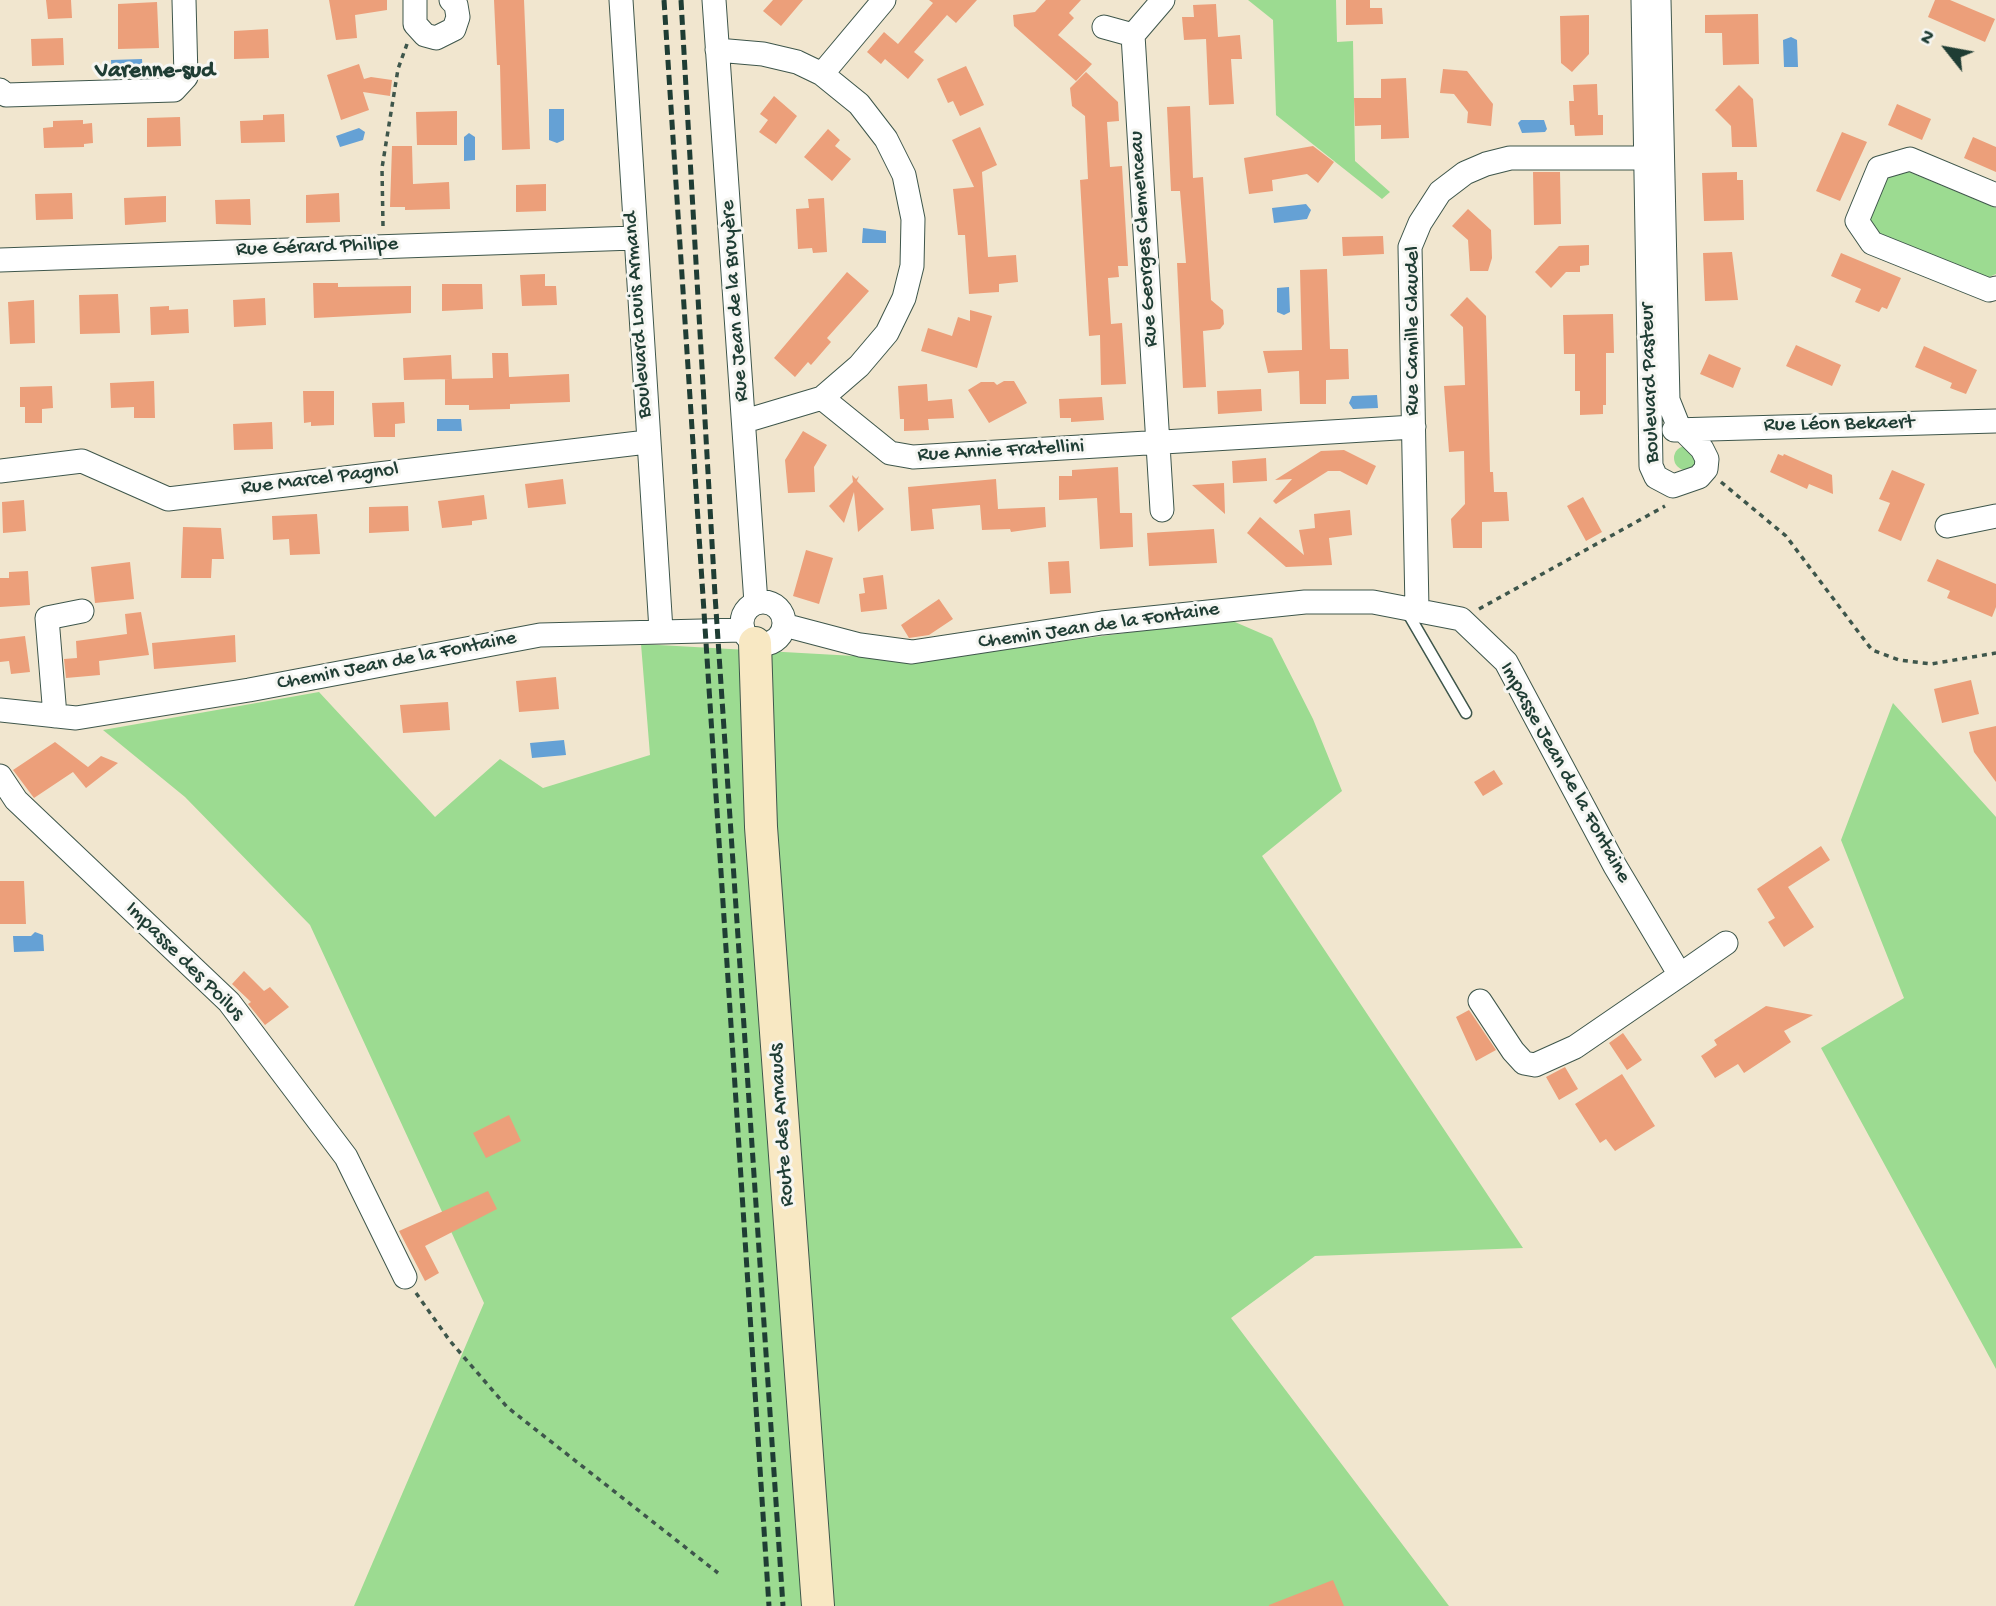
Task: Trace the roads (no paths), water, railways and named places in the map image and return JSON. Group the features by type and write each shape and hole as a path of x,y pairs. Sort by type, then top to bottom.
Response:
{"street":[{"path":"0,90 6,95 174,89 186,77 184,0"},
{"path":"417,7 425,35 436,38 454,29 458,17 456,5 452,0"},
{"name":"Boulevard Louis Armand","path":"621,0 634,238 661,630"},
{"name":"Rue Jean de la Bruyère","path":"714,0 756,603"},
{"path":"822,74 884,0"},
{"path":"1104,27 1133,36 1163,0"},
{"name":"Boulevard Pasteur","path":"1643,0 1655,158 1668,400 1682,429 1702,449 1707,459 1706,469 1699,477 1681,485 1663,483 1656,477 1651,466 1650,430 1655,158 1659,0"},
{"name":"Rue Georges Clemenceau","path":"1133,36 1162,510"},
{"path":"717,50 763,54 797,62 822,74 859,104 886,139 904,175 913,219 912,266 904,298 887,333 859,366 822,398 745,421"},
{"name":"Rue Camille Claudel","path":"1411,608 1414,427 1410,247 1420,223 1440,192 1465,173 1510,158 1655,158"},
{"path":"1996,195 1910,159 1879,168 1857,221 1872,243 1989,290 1996,288"},
{"name":"Rue Gérard Philipe","path":"0,260 634,238"},
{"name":"Rue Annie Fratellini","path":"822,398 890,453 901,456 1158,443"},
{"name":"Rue Léon Bekaert","path":"1682,429 1996,421"},
{"path":"1158,443 1414,427"},
{"path":"1650,430 1682,429"},
{"name":"Rue Marcel Pagnol","path":"0,471 82,461 168,499 648,442"},
{"path":"1947,526 1996,516"},
{"name":"Chemin Jean de la Fontaine","path":"784,625 859,645 912,652 1102,623 1305,602 1373,602 1411,608"},
{"path":"756,603 776,606 783,616 784,625 776,640 762,645 748,637 744,612 756,603"},
{"name":"Impasse Jean de la Fontaine","path":"1411,608 1461,619 1506,662 1615,866 1680,975"},
{"path":"55,716 47,618 82,611"},
{"name":"Chemin Jean de la Fontaine","path":"0,710 76,718 225,694 540,635 661,630 748,637"},
{"name":"Route des Arnauds","path":"748,637 818,1606"},
{"name":"Impasse des Poilus","path":"0,776 16,800 229,1002 346,1157 405,1277"},
{"path":"1480,1001 1513,1051 1524,1063 1535,1065 1575,1047 1726,943"}],"lane":[{"path":"1411,608 1466,713"}],"water":[{"path":"1791,37 1797,40 1798,67 1784,67 1783,40"},
{"path":"142,59 143,75 112,76 111,60"},
{"path":"549,109 564,109 564,140 557,143 549,140"},
{"path":"1521,120 1544,120 1547,129 1545,132 1522,133 1518,123"},
{"path":"359,128 365,132 363,140 340,147 336,136"},
{"path":"469,133 475,137 475,160 464,161 464,137"},
{"path":"1306,204 1311,210 1307,219 1274,223 1272,208"},
{"path":"863,228 886,231 886,243 862,243"},
{"path":"1289,287 1290,312 1284,315 1277,312 1277,288"},
{"path":"1377,395 1378,408 1353,409 1349,403 1352,396"},
{"path":"437,419 461,419 462,431 437,431"},
{"path":"564,740 566,755 532,758 530,743"},
{"path":"35,932 43,935 44,951 14,952 13,936 31,936"}],"railway":[{"path":"664,0 769,1606"},
{"path":"681,0 715,595 783,1606"}],"district":[{"name":"Varenne-sud","path":"155,72"}]}
